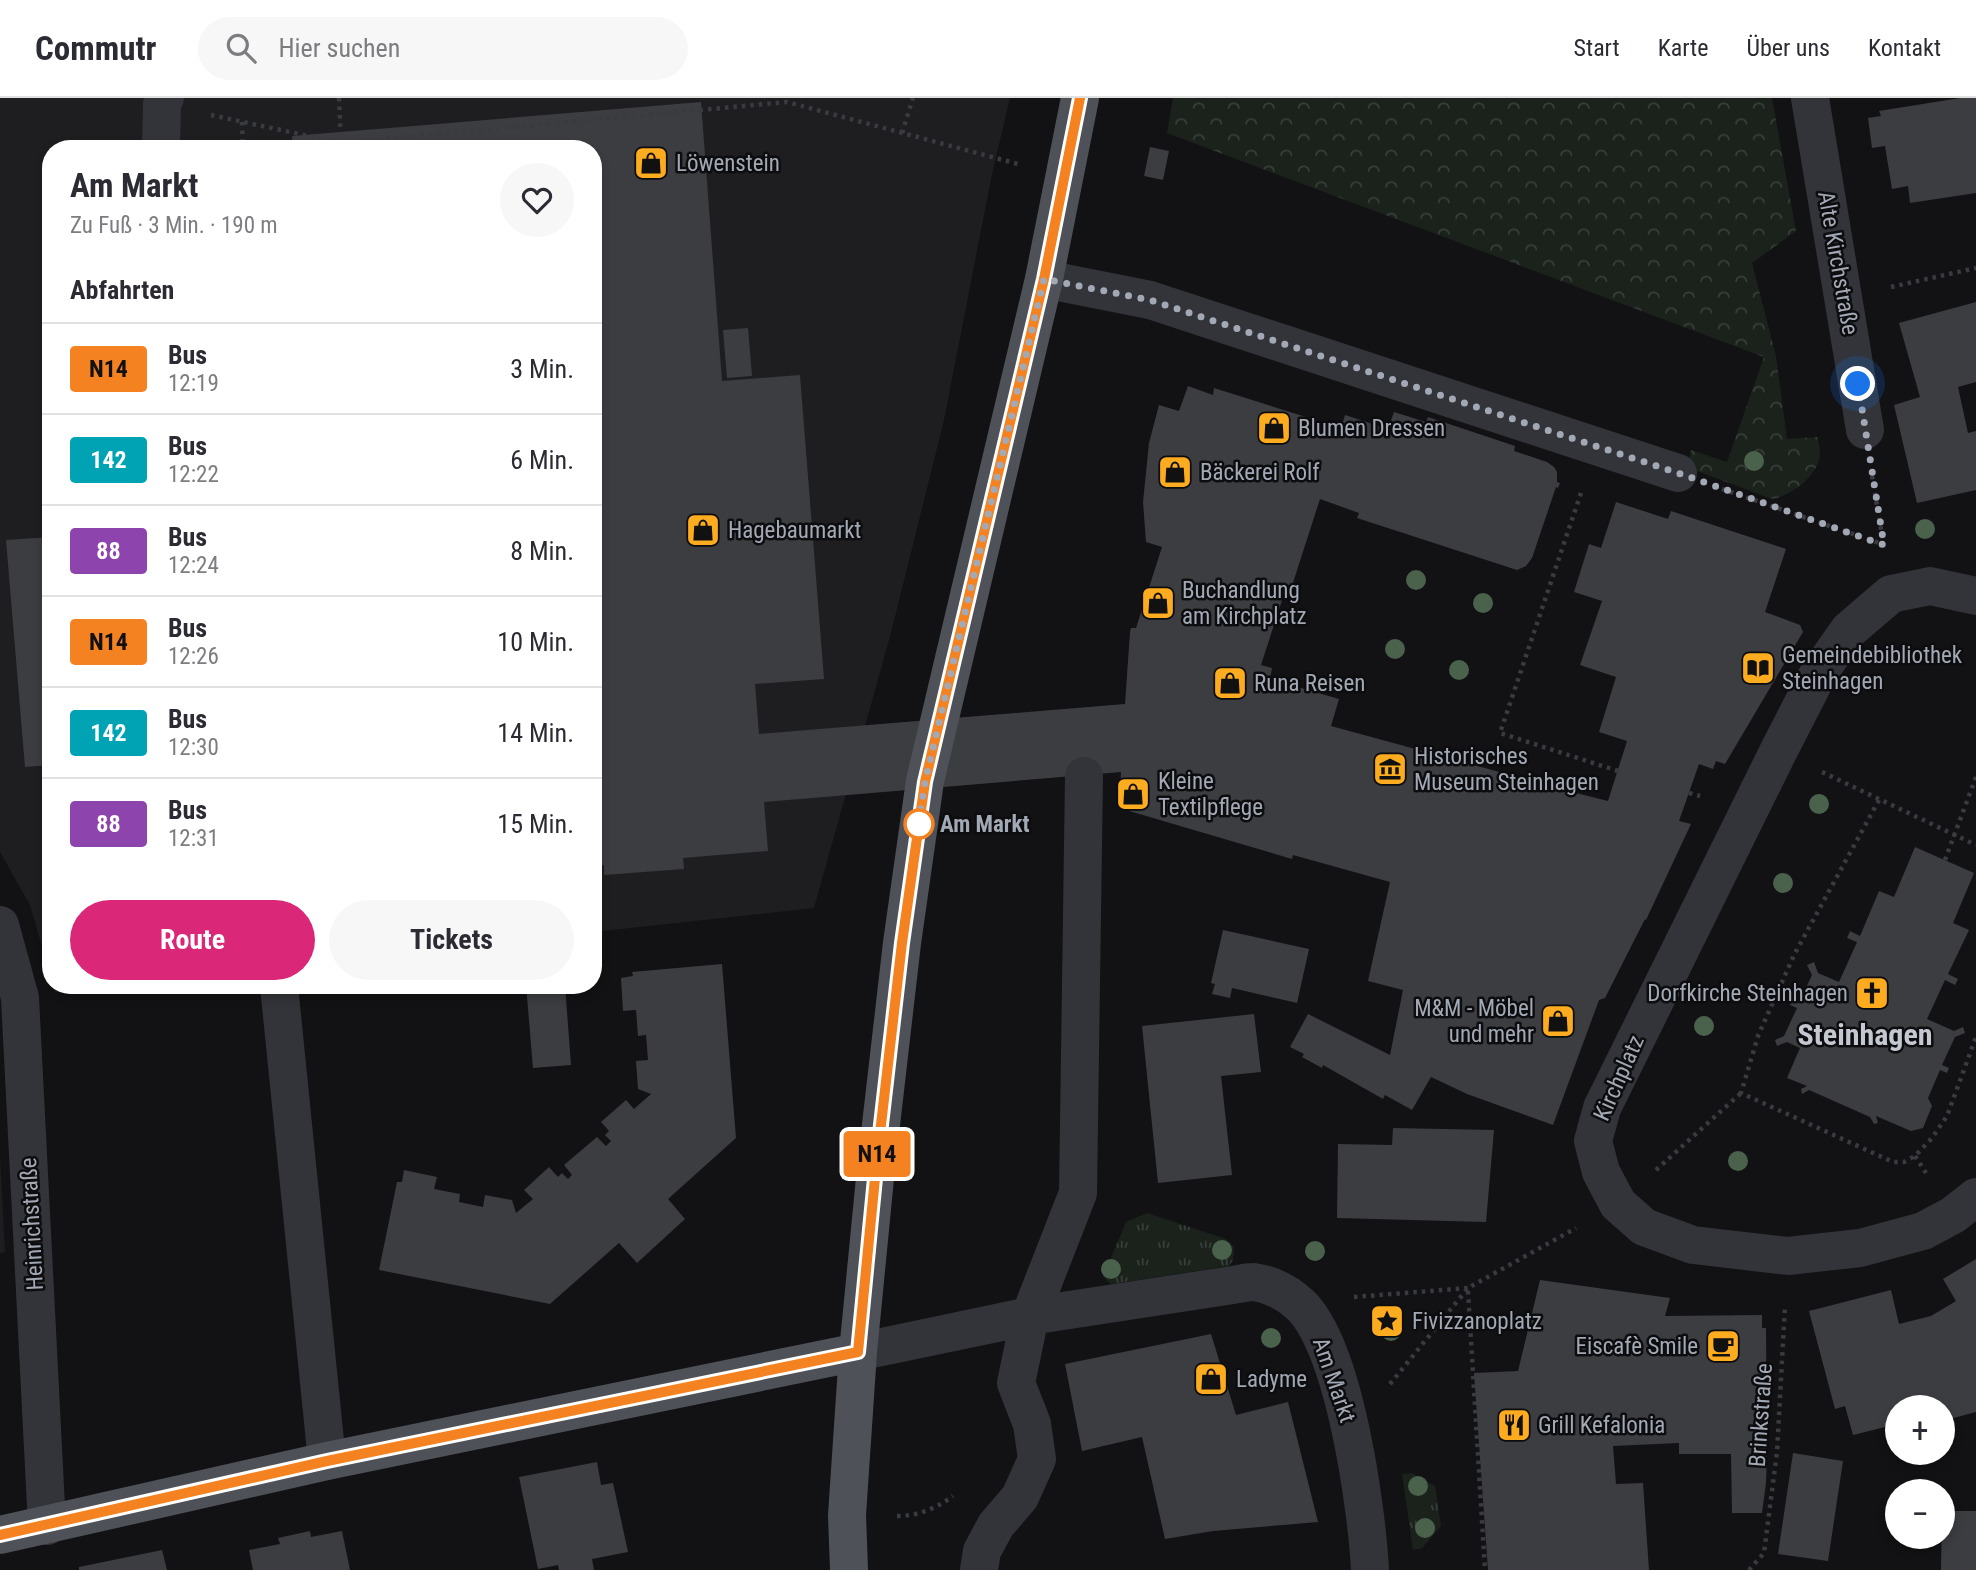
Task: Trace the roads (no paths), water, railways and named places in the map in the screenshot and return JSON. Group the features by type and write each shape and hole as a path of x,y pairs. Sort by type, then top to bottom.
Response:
{"main road":[{"path":"849,1570 847,1515 858,1352 902,943 925,782 1044,279 1080,98"},
{"path":"0,1535 327,1461 858,1352"}],"street":[{"name":"Alte Kirchstraße","path":"1810,98 1865,430"},
{"path":"161,140 163,101"},
{"path":"1044,279 1150,300 1678,473"},
{"name":"Kirchplatz","path":"1976,596 1930,586 1891,594 1849,630 1818,674 1748,809 1602,1108 1593,1141 1601,1172 1618,1204 1644,1227 1693,1245 1788,1256 1860,1248 1923,1231 1953,1215 1976,1198"},
{"path":"979,1570 982,1551 996,1525 1020,1497 1037,1459 1032,1424 1016,1383 1030,1316 1078,1193 1084,776"},
{"name":"Heinrichstraße","path":"0,925 20,998 47,1525"},
{"path":"280,994 327,1461"},
{"name":"Am Markt","path":"858,1352 1030,1316 1254,1282 1276,1288 1298,1302 1311,1316 1331,1357 1352,1431 1369,1545 1370,1570"}],"place":[{"name":"Löwenstein","path":"651,163"},
{"name":"Blumen Dressen","path":"1274,428"},
{"name":"Bäckerei Rolf","path":"1175,472"},
{"name":"Hagebaumarkt","path":"703,530"},
{"name":"Buchandlung am Kirchplatz","path":"1158,603"},
{"name":"Gemeindebibliothek Steinhagen","path":"1758,668"},
{"name":"Runa Reisen","path":"1230,683"},
{"name":"Historisches Museum Steinhagen","path":"1390,769"},
{"name":"Kleine Textilpflege","path":"1133,794"},
{"name":"Am Markt","path":"919,824"},
{"name":"Dorfkirche Steinhagen","path":"1872,993"},
{"name":"M&M - Möbel und mehr","path":"1558,1021"},
{"name":"Fivizzanoplatz","path":"1387,1321"},
{"name":"Eiscafè Smile","path":"1723,1346"},
{"name":"Ladyme","path":"1211,1379"},
{"name":"Grill Kefalonia","path":"1514,1425"}],"district":[{"name":"Steinhagen","path":"1865,1034"}]}
